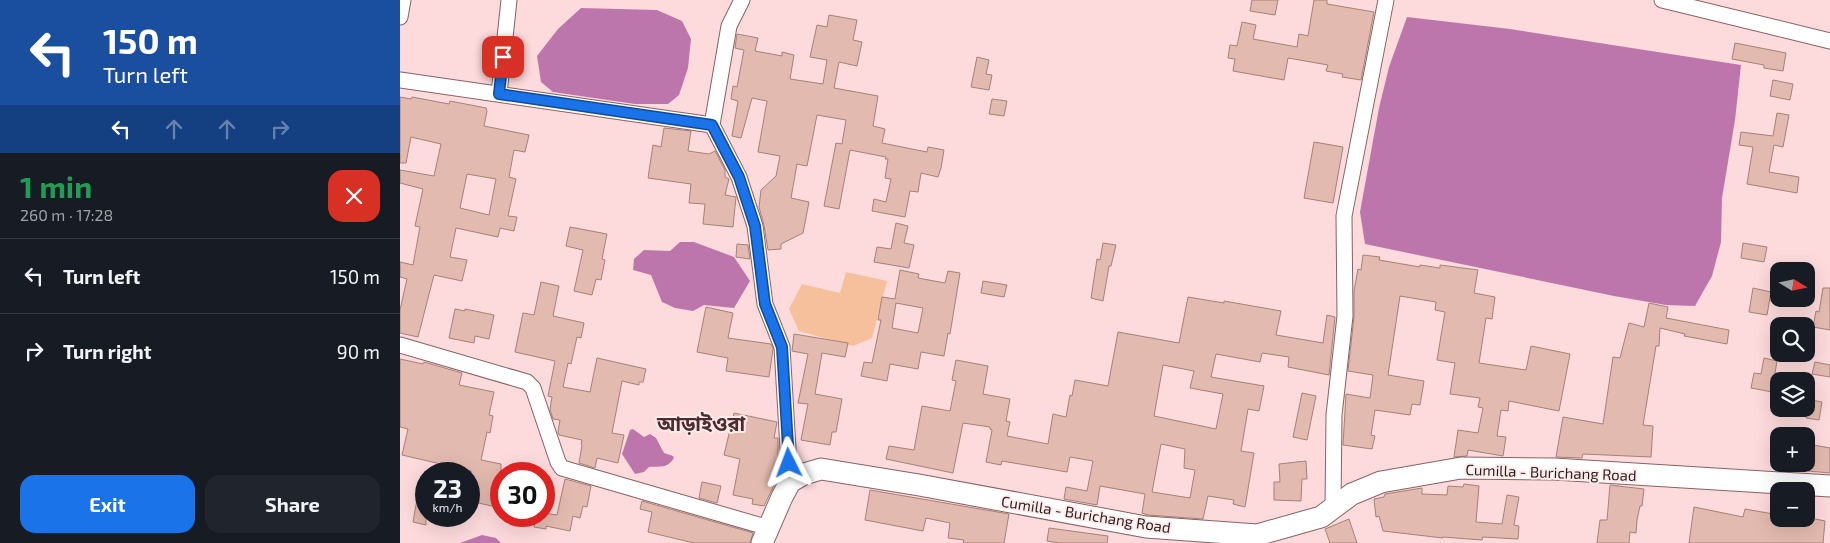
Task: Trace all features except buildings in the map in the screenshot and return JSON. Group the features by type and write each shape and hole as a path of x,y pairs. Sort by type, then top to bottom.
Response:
{"main road":[{"name":"Cumilla - Burichang Road","path":"790,482 804,474 821,469 1146,527 1257,535 1321,517 1352,494 1381,482 1461,468 1554,469 1830,486"},
{"path":"766,536 790,482"}],"street":[{"path":"400,17 403,0"},
{"path":"499,94 509,0"},
{"path":"742,0 729,26 712,125 739,177 755,226 765,304 782,347 790,482"},
{"path":"1333,508 1334,415 1345,316 1344,216 1386,0"},
{"path":"1662,0 1830,42"},
{"path":"400,80 712,125"},
{"path":"400,345 527,382 533,388 558,462 562,468 766,536"}],"shaded area":[{"path":"581,8 657,10 682,21 691,39 688,68 679,95 668,104 635,104 553,92 541,82 537,56 558,29"},
{"path":"1407,17 1510,29 1741,65 1735,120 1722,198 1721,242 1712,276 1695,306 1666,305 1614,296 1365,244 1360,212 1379,108 1389,67"},
{"path":"680,242 694,242 734,257 750,281 734,308 704,305 693,311 675,308 662,302 651,275 633,270 634,259 644,250 670,251"},
{"path":"846,272 887,281 872,338 853,346 799,331 789,309 802,284 840,293"},
{"path":"633,429 644,437 650,434 656,438 664,453 673,456 674,458 671,462 663,466 649,467 644,472 635,474 622,454 630,430"},
{"path":"482,535 496,538 501,543 460,543"}],"district":[{"name":"আড়াইওরা","path":"701,423"}],"route":[{"path":"503,57 499,94 712,125 739,177 755,226 765,304 782,347 789,463"}]}
